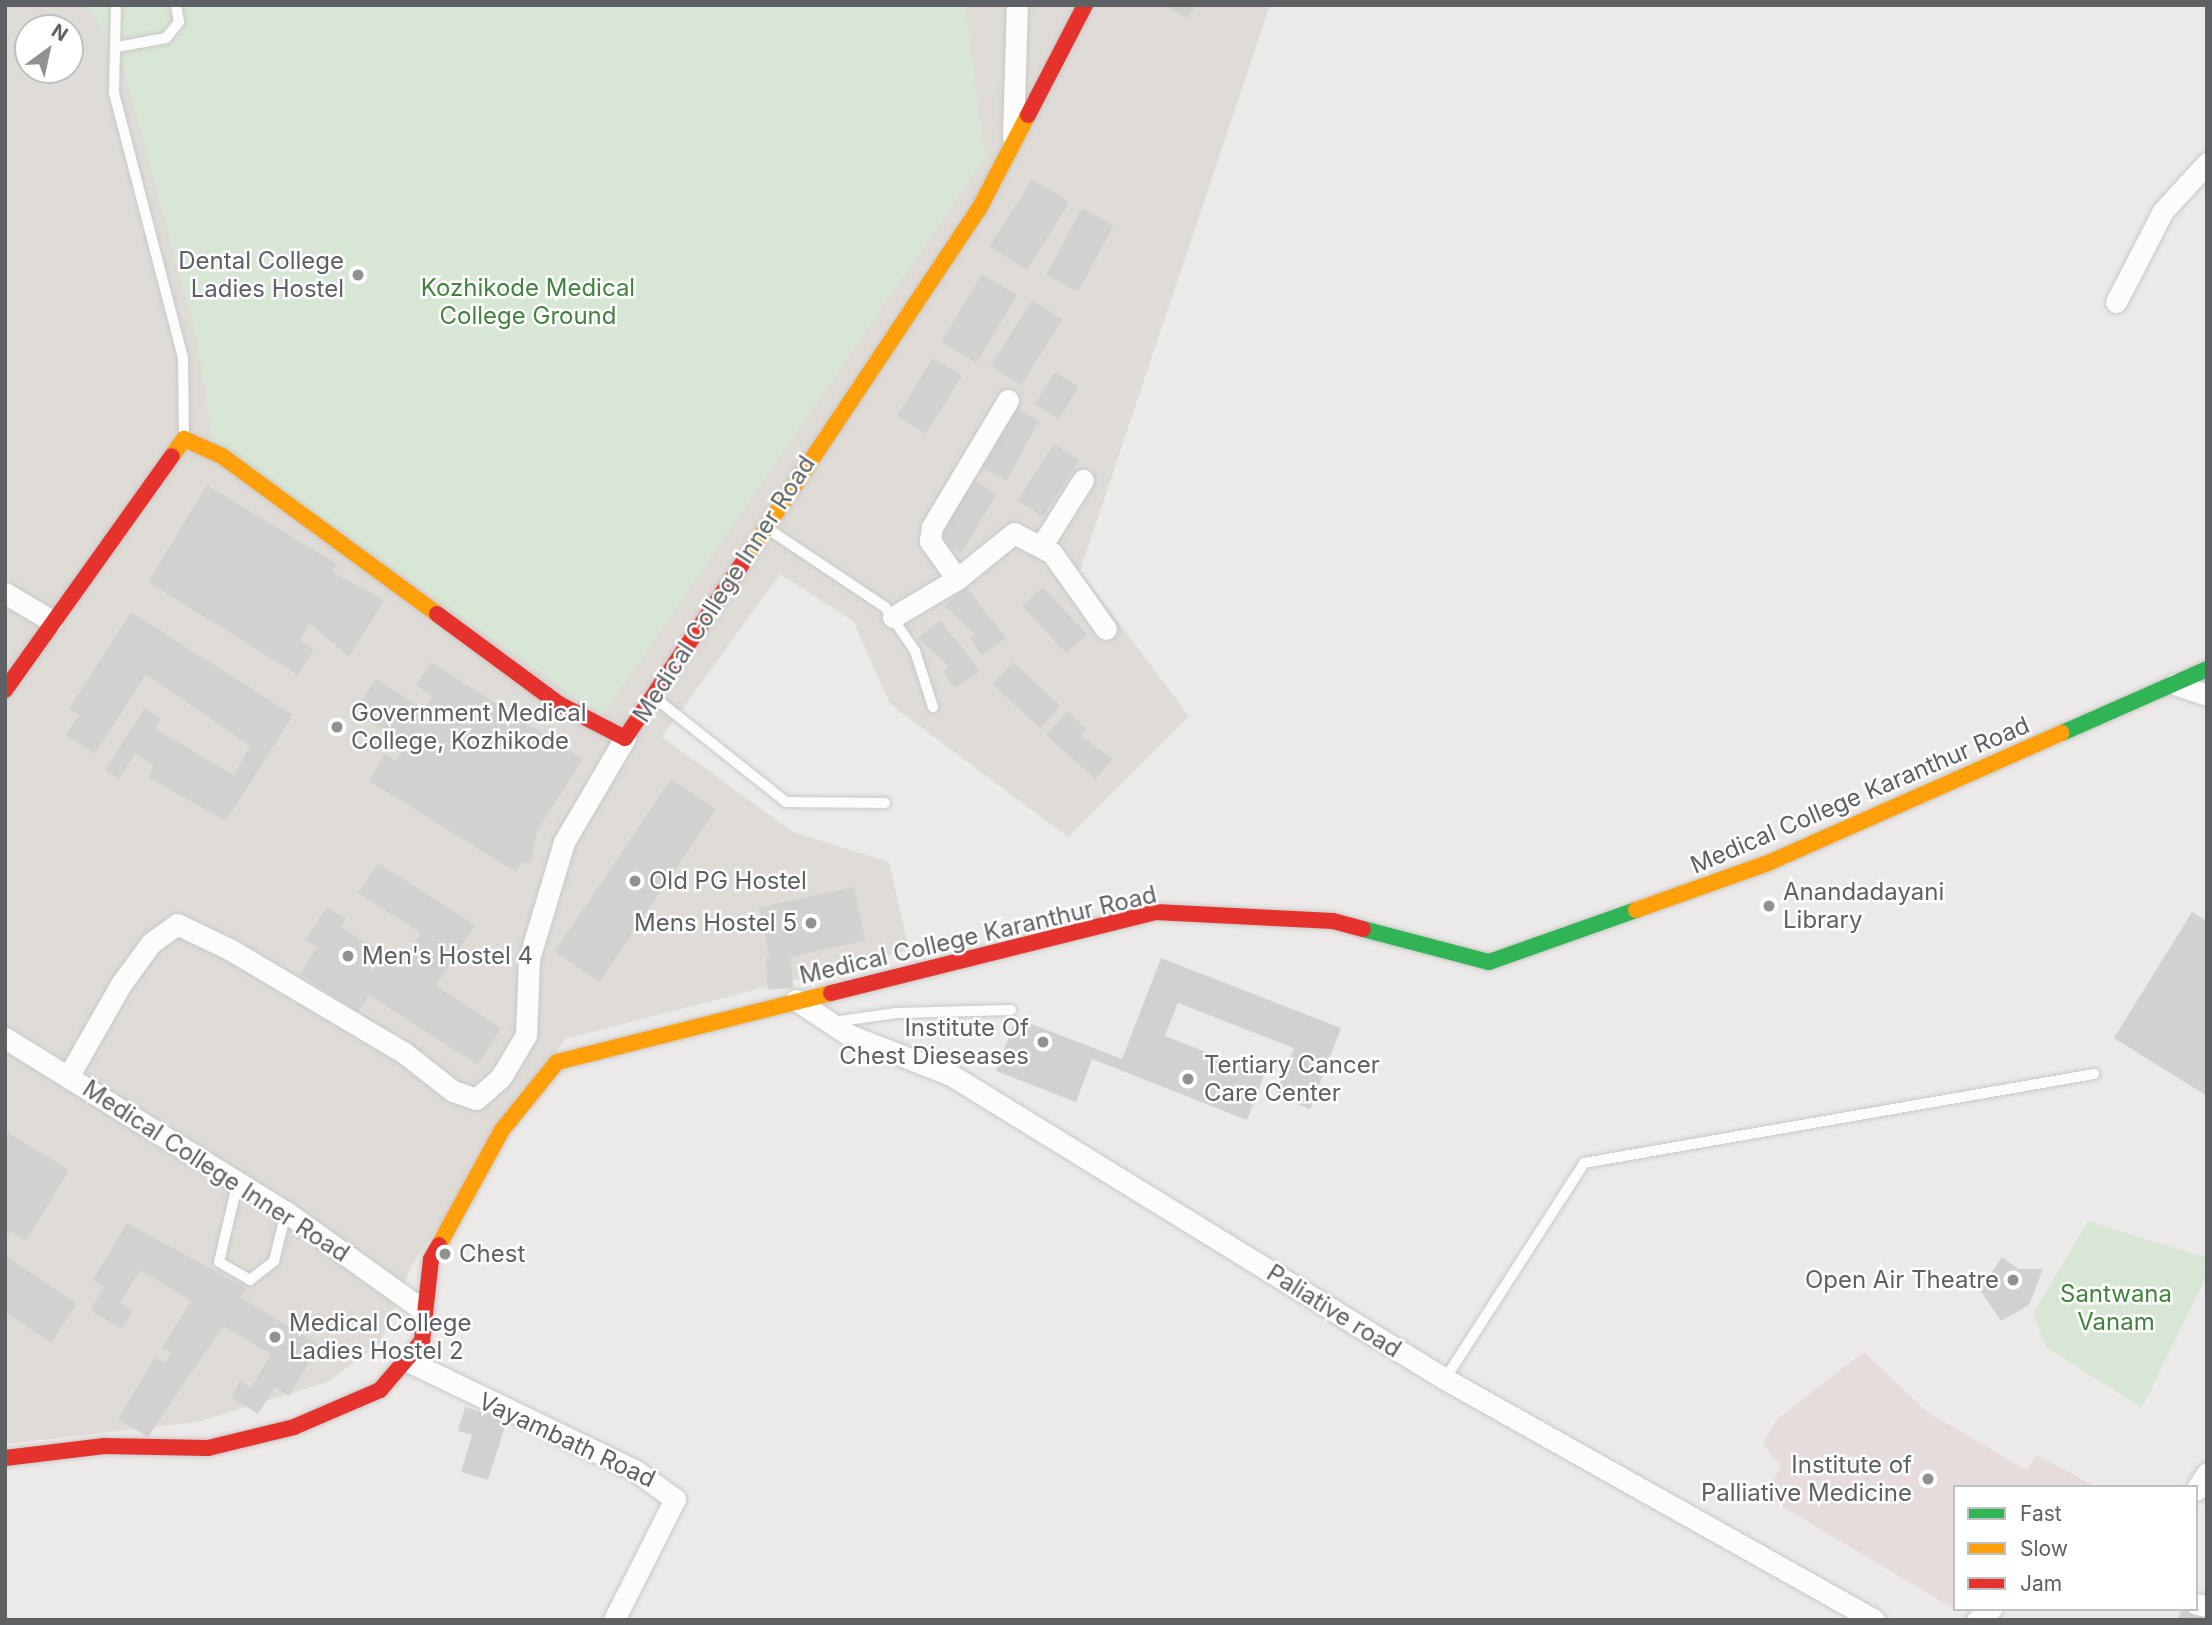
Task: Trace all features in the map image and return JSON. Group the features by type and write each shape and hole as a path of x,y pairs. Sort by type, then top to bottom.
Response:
{"main road":[{"path":"1012,147 1085,5"},
{"name":"Medical College Inner Road","path":"184,439 222,456 559,704 625,738 763,525 928,287 1012,147"},
{"path":"5,690 184,439"},
{"name":"Medical College Karanthur Road","path":"5,1458 104,1446 208,1448 294,1427 368,1396 410,1362 422,1341 423,1310 431,1259 502,1130 557,1062 1155,912 1333,921 1489,962 1768,863 2207,669"}],"street":[{"name":"Medical College Inner Road","path":"1012,147 1017,5"},
{"path":"2116,302 2163,211 2207,163"},
{"path":"957,579 930,541 932,527 1008,400"},
{"path":"1042,545 1083,480"},
{"path":"893,617 957,579 1000,539 1014,533 1042,545 1071,574 1106,629"},
{"path":"5,593 52,621"},
{"path":"2175,684 2207,695"},
{"path":"68,1077 121,984 151,943 177,924 231,950 404,1052 453,1091 476,1098 501,1077 526,1035 529,959 564,842 625,738"},
{"name":"Paliative road","path":"796,1000 830,1023 951,1075 1445,1379 1874,1620"},
{"name":"Medical College Inner Road","path":"5,1038 286,1212 423,1310"},
{"name":"Vayambath Road","path":"410,1362 636,1471 675,1499 614,1620"}],"lane":[{"path":"116,5 114,93 183,358 184,439"},
{"path":"117,47 166,38 179,22 176,5"},
{"path":"763,525 893,617 915,651 933,707"},
{"path":"653,696 786,802 886,803"},
{"path":"830,1023 896,1013 1012,1010"},
{"path":"1445,1379 1584,1163 2094,1074"},
{"path":"238,1181 219,1262 250,1280 274,1261 286,1212"}],"shaded area":[{"name":"Government Medical College, Kozhikode","path":"5,5 1270,5 1080,571 1189,716 1068,837 890,704 853,621 780,574 662,737 793,832 889,862 909,950 565,1039 412,1265 380,1343 328,1382 197,1422 5,1444"},
{"name":"Institute of Palliative Medicine","path":"1864,1352 1926,1411 2026,1470 2037,1455 2093,1485 1953,1485 1953,1608 1765,1496 1781,1466 1763,1444 1777,1419"}],"green space":[{"name":"Kozhikode Medical College Ground","path":"87,5 965,5 985,158 602,716 213,441 197,340 122,61"},
{"name":"Santwana Vanam","path":"2088,1221 2207,1258 2207,1275 2142,1408 2046,1347 2033,1314"}],"building":[{"path":"1163,5 1197,5 1187,18"},
{"path":"1032,179 1069,202 1027,270 990,247"},
{"path":"1082,208 1114,225 1078,292 1046,275"},
{"path":"982,274 1017,295 976,363 941,342"},
{"path":"1032,300 1063,319 1021,385 991,366"},
{"path":"933,358 962,376 926,434 897,416"},
{"path":"1055,372 1079,387 1059,419 1035,404"},
{"path":"1015,408 1039,421 1007,481 983,468"},
{"path":"1054,444 1079,460 1043,517 1018,500"},
{"path":"972,479 997,494 961,553 936,538"},
{"path":"207,485 337,564 332,572 384,600 349,657 310,623 300,640 314,649 298,675 148,582"},
{"path":"966,587 1006,638 982,655 970,639 975,634 944,606"},
{"path":"1043,587 1087,634 1066,653 1023,606"},
{"path":"131,612 293,715 226,821 149,778 153,765 135,753 119,779 105,770 145,708 161,719 155,729 234,775 250,746 146,674 95,754 66,735 79,715 69,709"},
{"path":"940,620 980,671 955,688 943,672 949,667 918,638"},
{"path":"431,662 583,759 537,831 531,863 522,862 516,872 369,781 385,754 396,761 406,745 354,712 376,679 424,709 432,696 416,685"},
{"path":"1013,662 1061,706 1040,728 993,684"},
{"path":"1067,711 1087,729 1081,736 1113,759 1095,779 1046,735"},
{"name":"Old PG Hostel","path":"671,779 716,809 599,982 555,951"},
{"name":"Men's Hostel 4","path":"378,863 475,925 436,986 501,1028 478,1065 369,995 358,1012 300,974 317,947 305,940 327,907 346,919 341,927 400,965 421,933 358,893"},
{"name":"Mens Hostel 5","path":"854,887 865,941 771,961 759,907"},
{"path":"2192,912 2207,921 2207,1096 2114,1038"},
{"path":"791,957 793,988 768,990 766,959"},
{"name":"Institute Of Chest Dieseases","path":"1161,958 1341,1028 1310,1109 1275,1095 1294,1048 1178,1003 1165,1036 1264,1075 1247,1120 1092,1059 1076,1102 996,1071 1016,1018 1122,1059"},
{"path":"5,1131 69,1170 26,1241 10,1231 5,1240"},
{"name":"Medical College Ladies Hostel 2","path":"127,1223 246,1288 240,1297 320,1345 289,1396 275,1387 258,1414 231,1398 240,1381 251,1388 271,1354 223,1326 148,1437 118,1419 155,1357 165,1363 171,1353 162,1348 191,1301 140,1270 120,1303 133,1311 122,1329 90,1310 104,1287 93,1280"},
{"path":"7,1257 77,1304 51,1343 5,1312"},
{"name":"Open Air Theatre","path":"2002,1257 2018,1269 2043,1269 2029,1305 2001,1321 1980,1290"},
{"path":"465,1407 507,1420 488,1480 461,1472 472,1435 458,1431"},
{"path":"2181,1611 2191,1611 2207,1620 2177,1620"}],"traffic: fast":[{"path":"2062,733 2207,669"},
{"path":"1363,929 1489,962 1636,910"}],"traffic: slow":[{"path":"742,564 979,209 1028,115"},
{"path":"172,456 184,439 222,456 437,614"},
{"path":"1636,910 1768,863 2062,733"},
{"path":"439,1245 502,1130 557,1062 831,993"}],"traffic: jam":[{"path":"1028,115 1085,5"},
{"path":"5,690 172,456"},
{"path":"437,614 559,704 625,738 742,564"},
{"path":"831,993 1155,912 1333,921 1363,929"},
{"path":"5,1458 104,1446 208,1448 294,1427 380,1390 422,1341 431,1259 439,1245"}],"place":[{"name":"Dental College Ladies Hostel","path":"358,275"},
{"name":"Government Medical College, Kozhikode","path":"337,727"},
{"name":"Old PG Hostel","path":"635,881"},
{"name":"Anandadayani Library","path":"1769,906"},
{"name":"Mens Hostel 5","path":"811,923"},
{"name":"Men's Hostel 4","path":"348,956"},
{"name":"Institute Of Chest Dieseases","path":"1043,1042"},
{"name":"Tertiary Cancer Care Center","path":"1188,1079"},
{"name":"Chest","path":"445,1254"},
{"name":"Open Air Theatre","path":"2013,1280"},
{"name":"Medical College Ladies Hostel 2","path":"275,1337"},
{"name":"Institute of Palliative Medicine","path":"1928,1479"}]}
